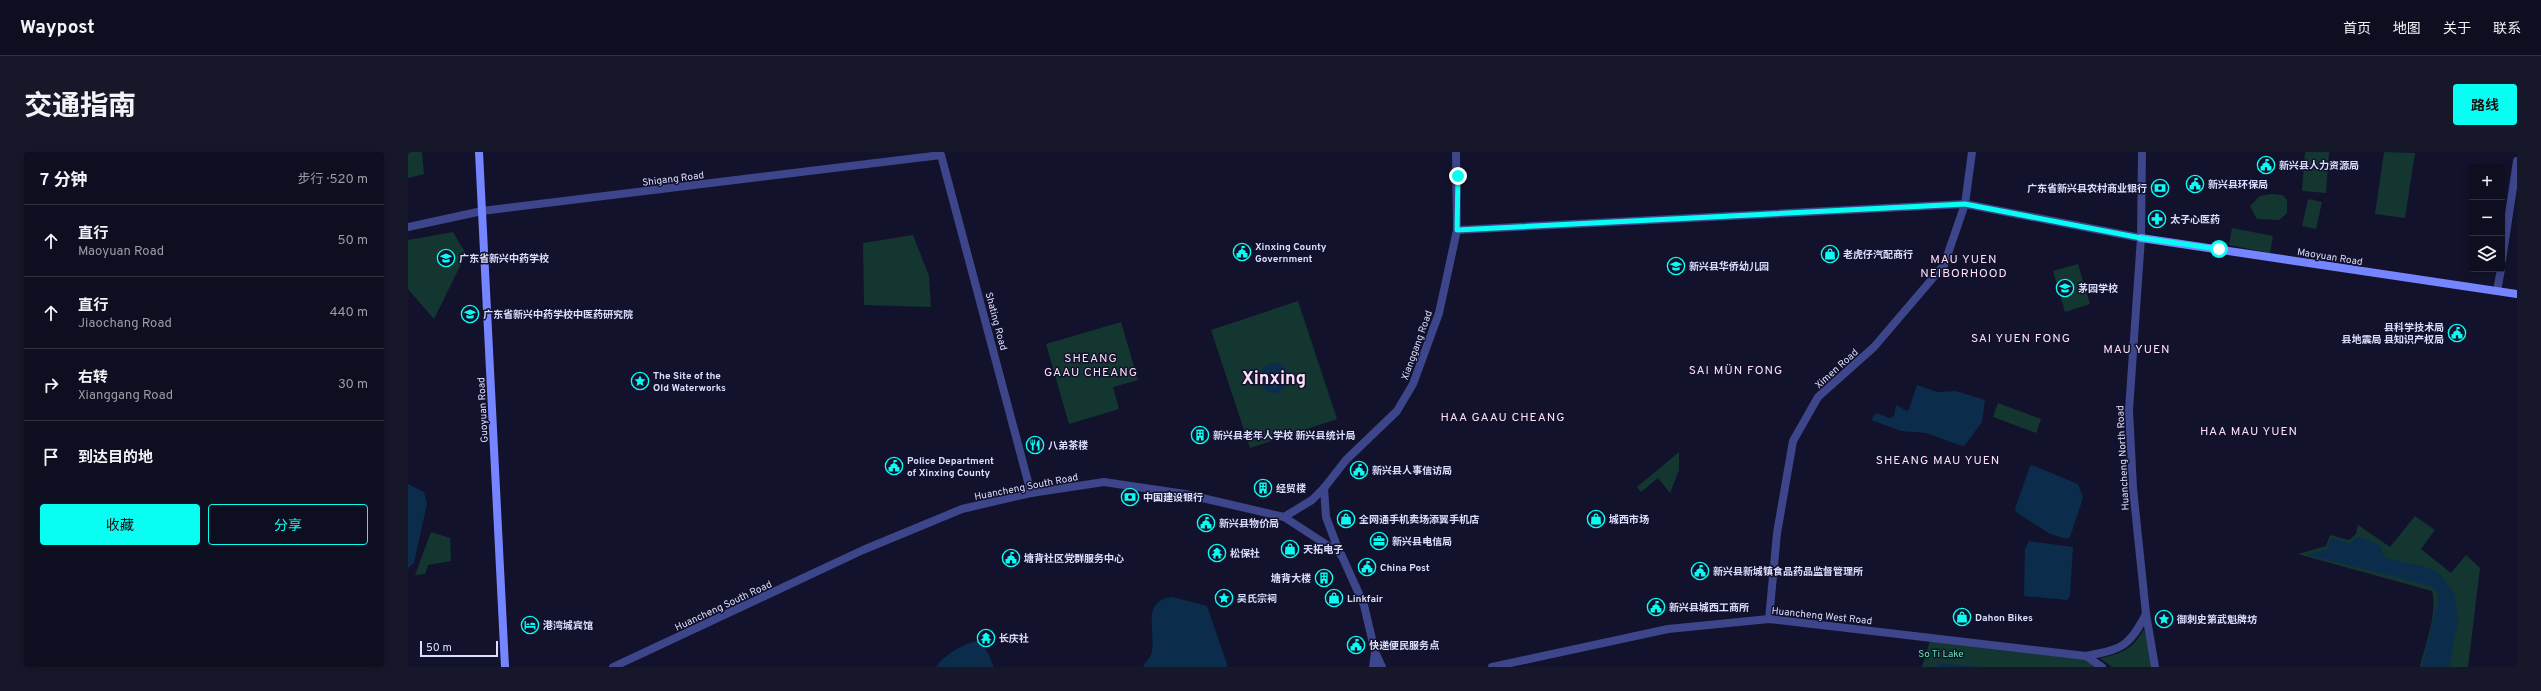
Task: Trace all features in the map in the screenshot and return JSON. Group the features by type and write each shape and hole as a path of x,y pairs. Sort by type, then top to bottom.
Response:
{"street":[{"name":"Guoyuan Road","path":"479,152 506,666"},
{"name":"Xianggang Road","path":"1284,517 1312,500 1324,488 1346,460 1397,411 1413,384 1439,313 1457,230 1456,152"},
{"name":"Ximen Road","path":"1769,619 1777,533 1793,441 1818,397 1874,347 1944,265 1965,204 1972,152"},
{"name":"Huancheng North Road","path":"2142,152 2141,238 2129,410 2133,488 2146,614 2155,667"},
{"name":"Shigang Road","path":"408,227 482,211 941,155"},
{"name":"Shating Road","path":"941,155 1031,493"},
{"path":"2505,240 2517,161"},
{"path":"1457,230 1965,204 2141,238"},
{"name":"Maoyuan Road","path":"2141,238 2517,294"},
{"path":"2497,291 2500,272"},
{"name":"Huancheng South Road","path":"613,667 917,526 962,509 1031,493 1104,482 1185,494 1284,517 1341,554"},
{"path":"1324,488 1326,517 1364,604 1375,652 1382,667"},
{"path":"2086,656 2116,650 2134,637 2146,614"},
{"name":"Huancheng West Road","path":"1492,667 1668,629 1769,619 2086,656 2102,667"},
{"path":"1374,667 1375,652"}],"green space":[{"path":"408,152 422,152 424,174 408,178"},
{"path":"2305,152 2329,152 2326,193 2302,191"},
{"path":"2384,152 2415,153 2405,218 2375,214"},
{"path":"2271,194 2282,195 2287,200 2287,213 2279,220 2257,219 2250,206 2260,196"},
{"path":"2308,199 2322,202 2316,229 2302,226"},
{"path":"2232,228 2273,236 2270,253 2229,245"},
{"path":"453,232 466,254 434,319 408,289 408,240"},
{"path":"913,235 929,276 931,307 864,305 863,243"},
{"path":"2078,264 2090,304 2065,312 2053,271"},
{"path":"1298,301 1337,419 1250,448 1211,330"},
{"path":"1121,322 1138,380 1113,387 1119,409 1069,424 1046,344"},
{"path":"1998,403 2041,419 2036,433 1993,417"},
{"path":"1679,452 1679,470 1670,493 1658,478 1641,492 1637,487"},
{"path":"2415,516 2435,530 2421,549 2451,573 2466,555 2480,568 2468,667 2420,667 2432,619 2432,591 2298,554 2326,546 2330,535 2349,540 2356,534 2358,525 2390,547"},
{"path":"431,532 450,538 451,561 428,565 425,574 415,575"},
{"path":"2144,629 2152,667 2112,667 2100,658 2115,655 2126,650 2136,641"},
{"name":"So Ti Lake","path":"1931,637 2086,656 2102,667 1922,667"}],"water":[{"path":"1274,363 1284,368 1289,378 1284,388 1274,393 1264,388 1259,378 1264,368"},
{"path":"1917,385 1937,392 1956,391 1985,400 1982,422 1965,445 1962,446 1926,433 1901,431 1871,420 1876,413 1890,418 1894,416 1896,405 1907,411"},
{"path":"2032,465 2078,484 2083,498 2070,537 2067,539 2050,534 2016,512 2015,509 2030,466"},
{"path":"408,484 424,492 427,504 414,563 408,568"},
{"path":"2358,537 2379,544 2385,558 2433,569 2441,575 2454,593 2458,620 2449,667 2422,667 2439,595 2431,586 2308,555 2327,549 2331,538 2350,543"},
{"path":"2029,541 2073,547 2070,596 2067,600 2024,596 2025,549"},
{"path":"1172,597 1207,606 1228,667 1143,667 1152,651 1153,610 1156,604 1162,600"},
{"path":"978,641 987,651 994,667 936,667 944,658 955,650 967,644"},
{"path":"1939,663 1979,667 1937,667"}],"place":[{"name":"新兴县人力资源局","path":"2266,165"},
{"name":"新兴县环保局","path":"2195,184"},
{"name":"广东省新兴县农村商业银行","path":"2160,188"},
{"name":"太子心医药","path":"2157,219"},
{"name":"Xinxing County Government","path":"1242,252"},
{"name":"老虎仔汽配商行","path":"1830,254"},
{"name":"广东省新兴中药学校","path":"446,258"},
{"name":"新兴县华侨幼儿园","path":"1676,266"},
{"name":"茅园学校","path":"2065,288"},
{"name":"广东省新兴中药学校中医药研究院","path":"470,314"},
{"name":"县科学技术局 县地震局 县知识产权局","path":"2457,333"},
{"name":"The Site of the Old Waterworks","path":"640,381"},
{"name":"新兴县老年人学校 新兴县统计局","path":"1200,435"},
{"name":"八弟茶楼","path":"1035,445"},
{"name":"Police Department of Xinxing County","path":"894,466"},
{"name":"新兴县人事信访局","path":"1359,470"},
{"name":"经贸楼","path":"1263,488"},
{"name":"中国建设银行","path":"1130,497"},
{"name":"全网通手机卖场添翼手机店","path":"1346,519"},
{"name":"城西市场","path":"1596,519"},
{"name":"新兴县物价局","path":"1206,523"},
{"name":"新兴县电信局","path":"1379,541"},
{"name":"天拓电子","path":"1290,549"},
{"name":"松保社","path":"1217,553"},
{"name":"塘背社区党群服务中心","path":"1011,558"},
{"name":"China Post","path":"1367,567"},
{"name":"新兴县新城镇食品药品监督管理所","path":"1700,571"},
{"name":"塘背大楼","path":"1324,578"},
{"name":"吴氏宗祠","path":"1224,598"},
{"name":"Linkfair","path":"1334,598"},
{"name":"新兴县城西工商所","path":"1656,607"},
{"name":"Dahon Bikes","path":"1962,617"},
{"name":"御刺史第武魁牌坊","path":"2164,619"},
{"name":"港湾城宾馆","path":"530,625"},
{"name":"长庆社","path":"986,638"},
{"name":"快递便民服务点","path":"1356,645"}],"district":[{"name":"MAU YUEN NEIBORHOOD","path":"1964,266"},
{"name":"SAI YUEN FONG","path":"2021,338"},
{"name":"MAU YUEN","path":"2137,349"},
{"name":"SHEANG GAAU CHEANG","path":"1091,365"},
{"name":"SAI MÜN FONG","path":"1736,370"},
{"name":"Xinxing","path":"1274,378"},
{"name":"HAA GAAU CHEANG","path":"1503,417"},
{"name":"HAA MAU YUEN","path":"2249,431"},
{"name":"SHEANG MAU YUEN","path":"1938,460"}],"route":[{"path":"1458,176 1457,230 1965,204 2141,238 2219,249"}]}
